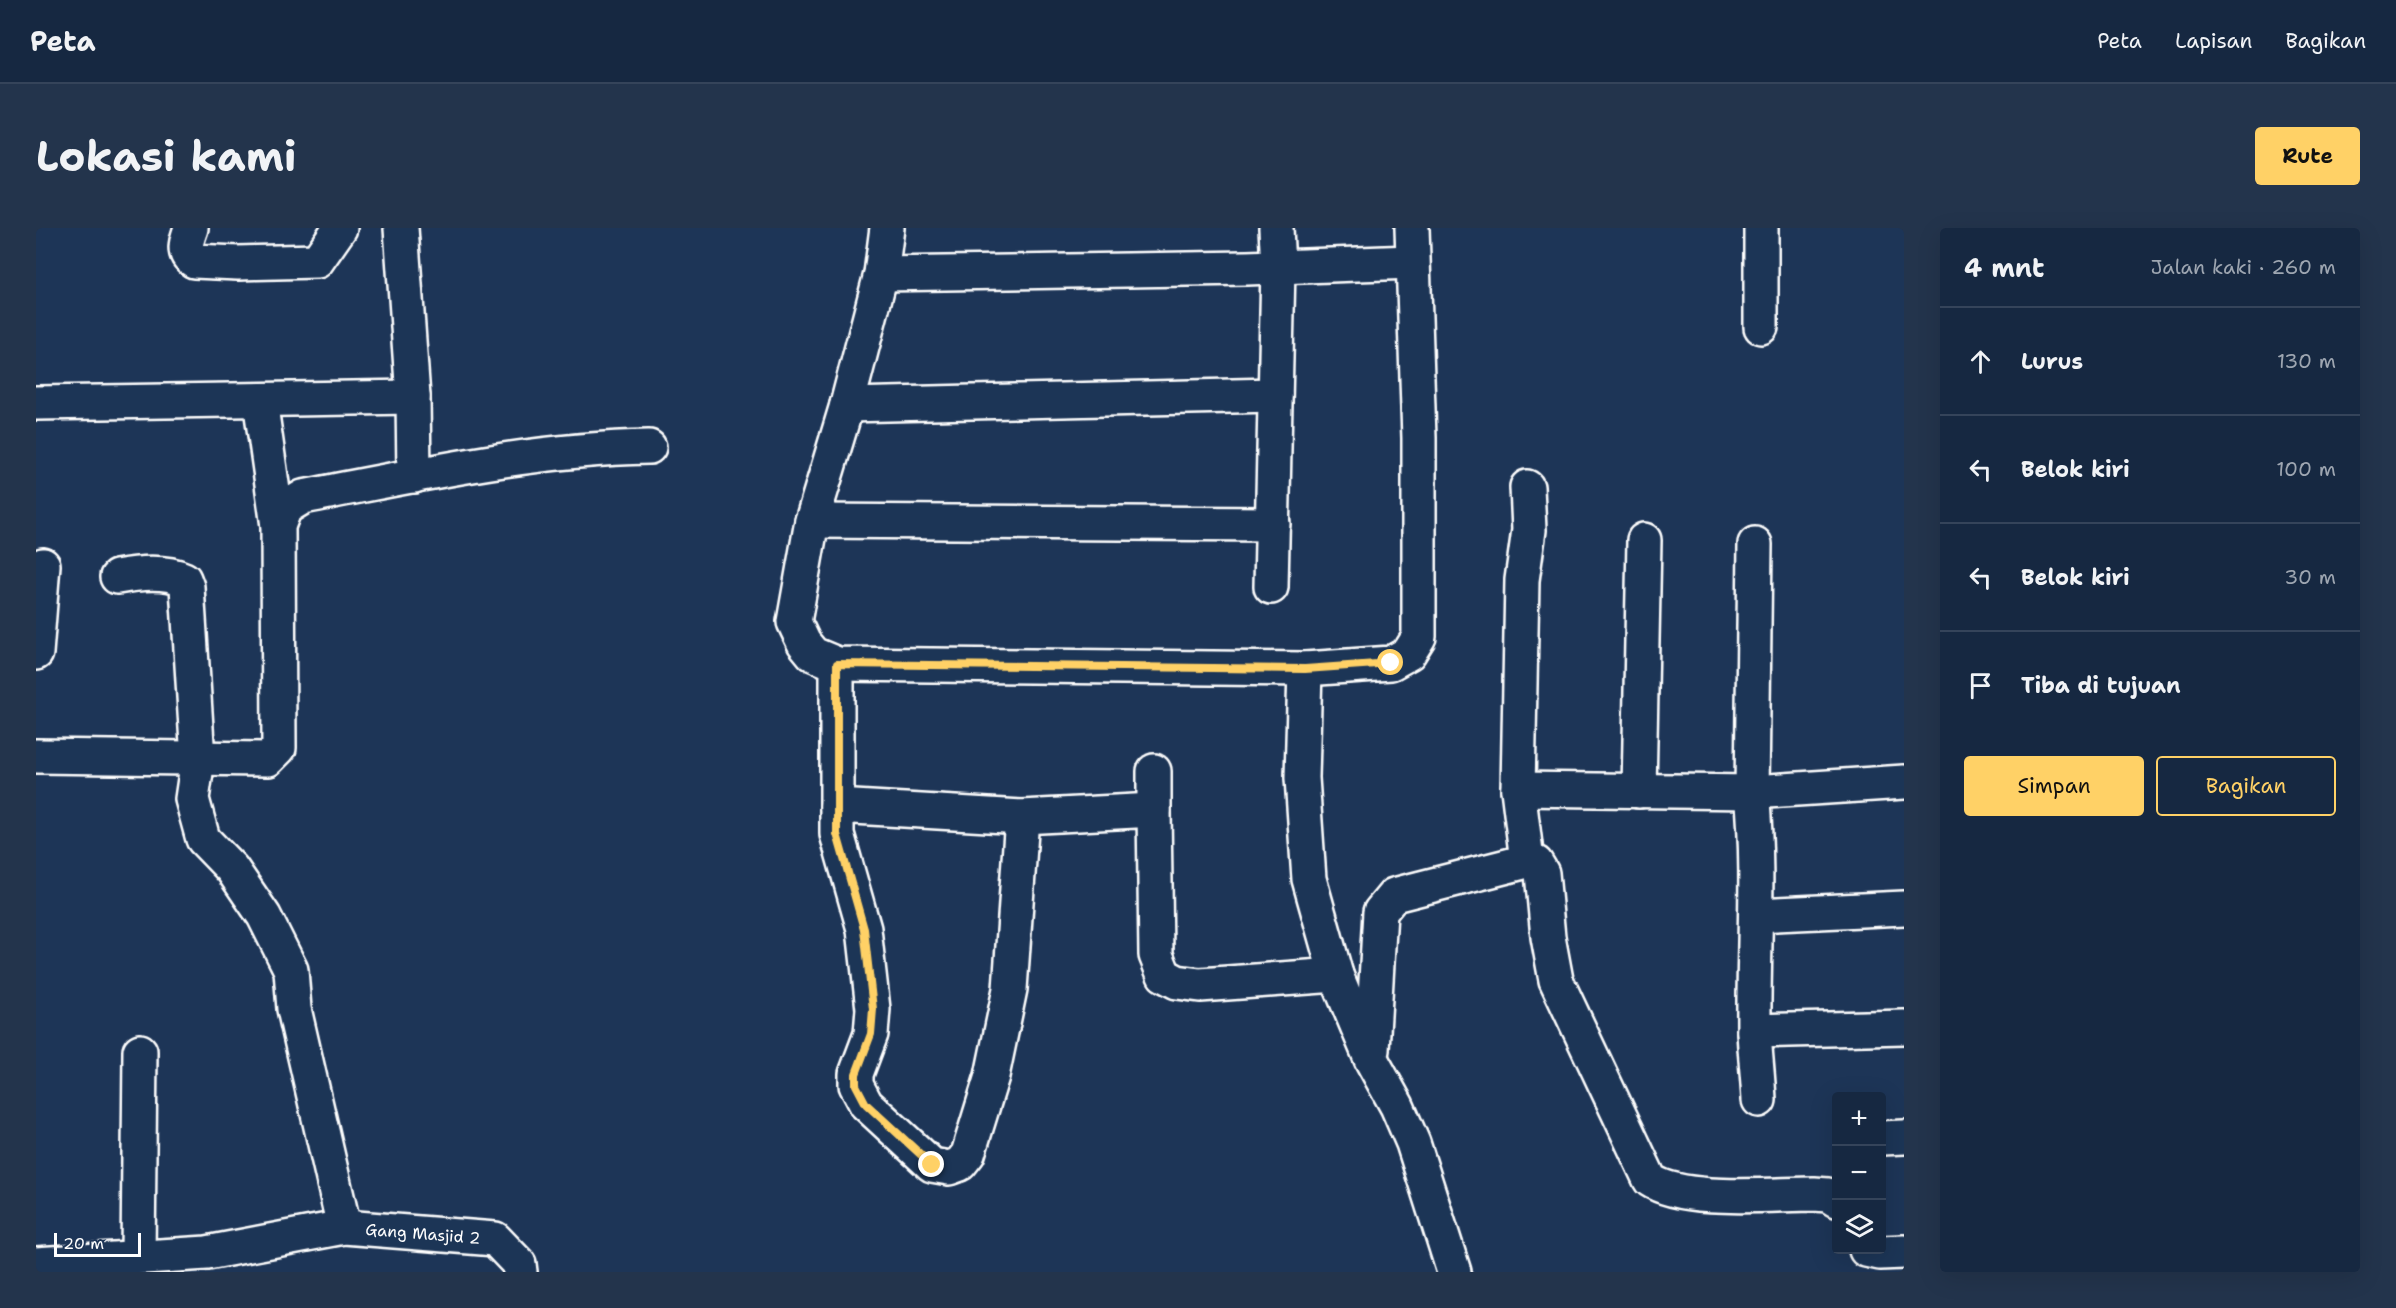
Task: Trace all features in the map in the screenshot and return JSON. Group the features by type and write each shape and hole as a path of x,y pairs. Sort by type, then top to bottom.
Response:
{"street":[{"path":"191,228 185,249 194,261 238,263 317,261 340,228"},
{"path":"401,228 413,397 414,476"},
{"path":"887,228 881,274 848,405 812,521 795,622 804,643 813,654 837,664 1305,669 1391,663 1409,653 1419,637 1419,438 1412,228"},
{"path":"1271,587 1278,267 1276,228"},
{"path":"1761,228 1761,327"},
{"path":"881,274 1278,267 1412,262"},
{"path":"848,405 1275,394"},
{"path":"36,403 413,397"},
{"path":"36,756 268,759 279,748 278,526 260,400"},
{"path":"278,526 285,508 303,497 517,457 598,448 650,447"},
{"path":"1527,488 1529,530 1522,580 1518,789 1527,861"},
{"path":"812,521 1273,524"},
{"path":"1639,791 1644,540"},
{"path":"1755,544 1752,792 1757,915 1754,1031 1759,1100"},
{"path":"36,653 43,565"},
{"path":"117,577 147,574 176,575 184,579 187,587 198,759 192,799 203,839 232,869 264,916 291,970 294,1009 344,1227"},
{"path":"837,664 837,834 864,929 873,1009 871,1034 856,1074 856,1085 866,1104 932,1165 949,1168 960,1164 968,1154 1003,1031 1011,989 1022,817"},
{"path":"1305,669 1302,778 1309,879 1335,975 1371,1059 1397,1106 1413,1143 1454,1272"},
{"path":"1154,771 1156,955 1164,975 1177,982 1200,985 1335,975"},
{"path":"1518,789 1752,792 1904,782"},
{"path":"837,806 1022,817 1154,810"},
{"path":"1371,1059 1380,912 1386,902 1394,896 1527,861 1536,863 1542,873 1548,937 1556,980 1650,1180 1662,1188 1692,1194 1814,1194 1832,1198"},
{"path":"1757,915 1904,908"},
{"path":"1754,1031 1904,1028"},
{"path":"138,1257 140,1051"},
{"path":"1886,1138 1904,1137"},
{"name":"Gang Masjid 2","path":"36,1264 138,1257 207,1263 344,1227 495,1239 519,1264 520,1272"},
{"path":"1886,1252 1904,1252"}],"route":[{"path":"932,1165 866,1104 860,1097 856,1085 856,1074 871,1034 873,1009 864,929 837,834 837,664 1305,669 1391,663"}]}
